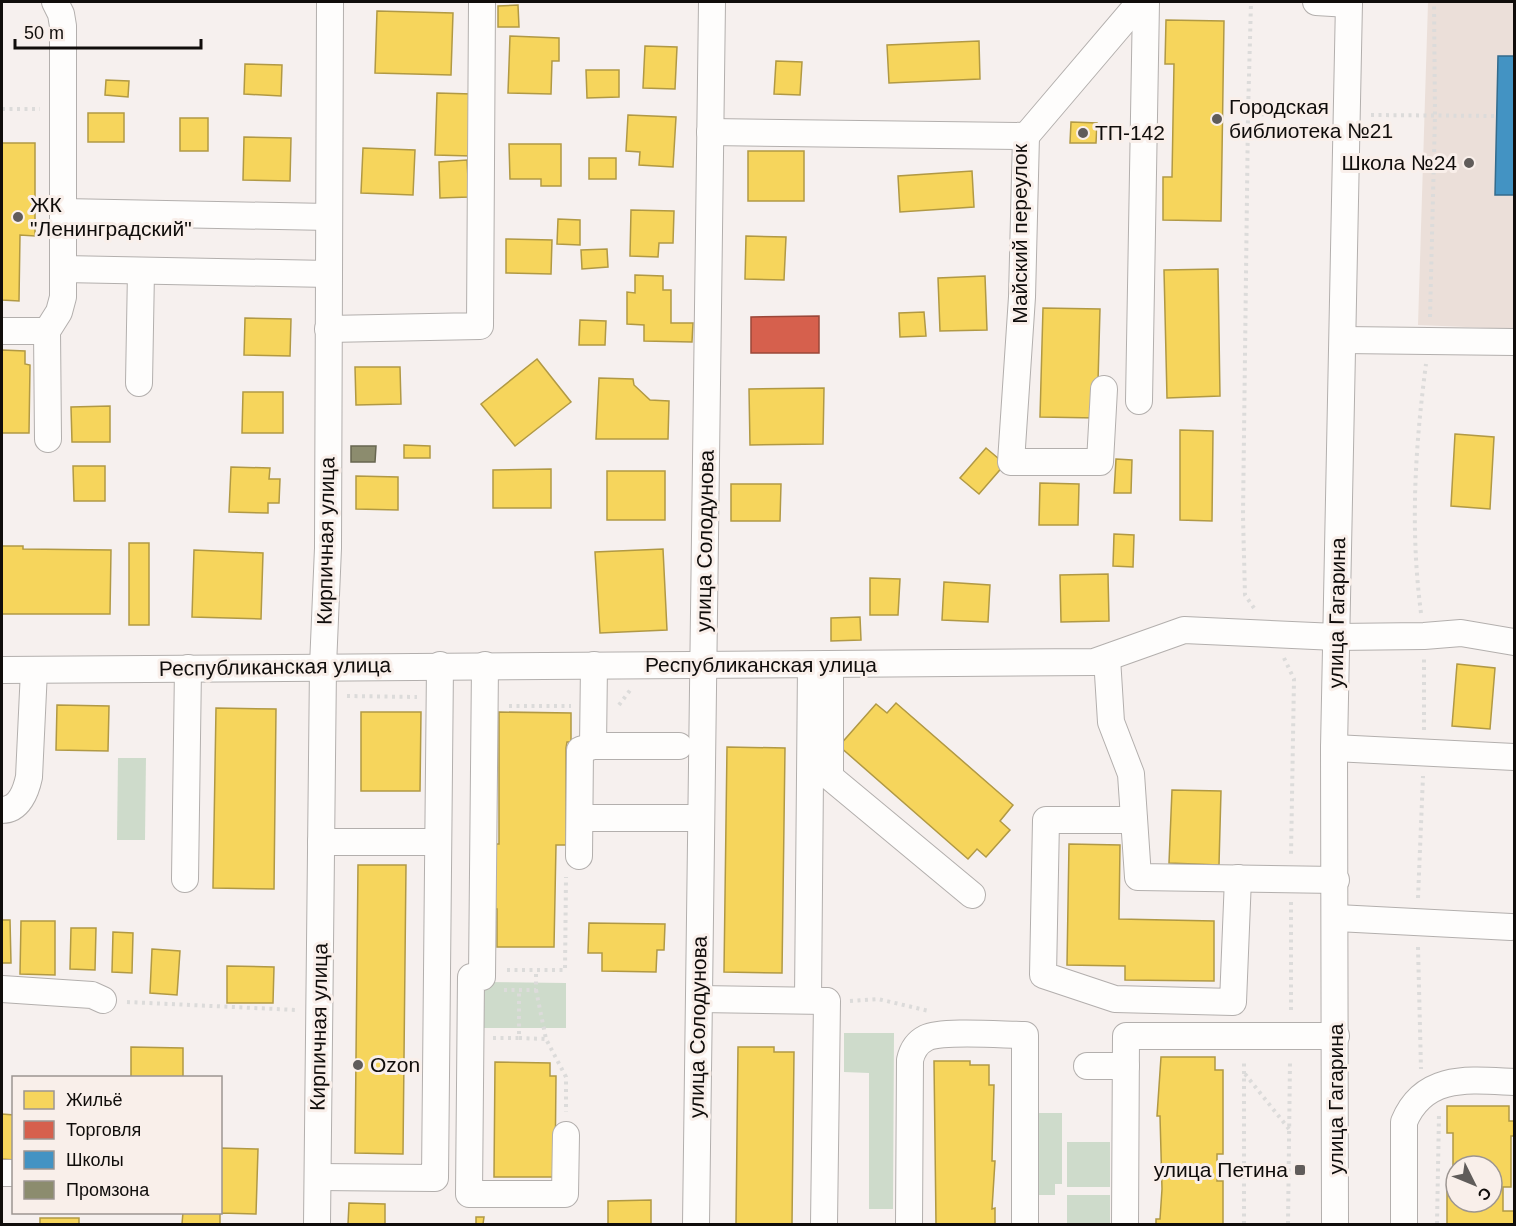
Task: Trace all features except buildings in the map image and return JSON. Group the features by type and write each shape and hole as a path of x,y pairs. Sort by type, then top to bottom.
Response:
{"street":[{"path":"48,439 47,331 61,305 63,269 63,26 61,14 55,2"},
{"name":"Кирпичная улица","path":"317,1224 323,675 328,548 330,2"},
{"path":"328,329 480,326 482,2"},
{"name":"улица Солодунова","path":"696,1224 712,2"},
{"path":"1026,136 1140,2"},
{"path":"1139,401 1146,2"},
{"path":"1316,2 1349,3"},
{"name":"улица Гагарина","path":"1335,1224 1337,918 1334,748 1349,3"},
{"name":"Майский переулок","path":"710,132 1026,136 1022,297 1011,462 1100,462 1104,389"},
{"path":"63,212 329,217"},
{"path":"63,269 329,274"},
{"path":"139,383 141,271"},
{"path":"2,331 47,331"},
{"path":"1343,340 1515,342"},
{"name":"Республиканская улица","path":"2,670 188,668 323,675 440,665 820,666 1094,662 1184,630 1336,637 1424,636 1461,633 1515,642"},
{"path":"1107,658 1111,722 1131,774 1138,877 1336,880"},
{"path":"435,1178 440,665"},
{"path":"485,665 482,977 471,977 469,1194 565,1194 566,1135"},
{"path":"593,746 594,665"},
{"path":"820,666 830,777 972,895"},
{"path":"820,666 826,1001 824,1224"},
{"path":"185,879 188,668"},
{"path":"2,810 9,810 16,804 27,788 34,670"},
{"path":"579,856 580,750 593,746 679,746"},
{"path":"1334,748 1515,757"},
{"path":"580,818 701,818"},
{"path":"1134,820 1046,820 1043,975 1114,999 1233,1002 1238,878"},
{"path":"321,842 438,842"},
{"path":"1337,918 1511,927"},
{"path":"2,989 92,995 103,1000"},
{"path":"699,999 826,1001"},
{"path":"909,1224 910,1060 912,1052 924,1039 953,1035 1025,1035 1025,1224"},
{"path":"1125,1224 1126,1036 1336,1036"},
{"path":"1087,1066 1126,1066"},
{"path":"1404,1224 1404,1122 1427,1079 1515,1082"},
{"path":"318,1177 469,1178"}],"path":[{"path":"1251,2 1243,516 1245,595 1273,634 1294,679 1288,1224"},
{"path":"2,109 63,109"},
{"path":"1248,114 1496,116"},
{"path":"1424,636 1424,752 1417,922 1427,1079 1439,1111 1437,1224"},
{"path":"323,675 342,696 425,697 439,706"},
{"path":"484,706 618,707 633,687"},
{"path":"482,970 565,970 566,856 579,856"},
{"path":"519,990 519,1038"},
{"path":"536,990 546,1039 566,1077 566,1135"},
{"path":"826,1001 878,999 940,1014 953,1035"},
{"path":"103,1000 318,1011"},
{"path":"1244,1036 1244,1224"},
{"path":"488,1038 546,1039"},
{"path":"1244,1073 1289,1130"},
{"path":"1244,1177 1289,1177"}],"shaded area":[{"name":"Школа №24","path":"1428,2 1514,2 1514,329 1418,325"}],"green space":[{"path":"118,758 146,758 145,840 117,840"},
{"path":"484,982 566,983 566,1028 484,1028"},
{"path":"844,1033 894,1033 893,1209 869,1209 869,1073 844,1072"},
{"path":"1036,1113 1062,1113 1062,1184 1055,1184 1055,1195 1036,1195"},
{"path":"1067,1142 1110,1142 1110,1187 1067,1187"},
{"path":"1067,1195 1110,1195 1110,1224 1067,1224"}],"place":[{"name":"Городская библиотека №21","path":"1217,119"},
{"name":"ТП-142","path":"1083,133"},
{"name":"Школа №24","path":"1469,163"},
{"name":"ЖК \"Ленинградский\"","path":"18,217"},
{"name":"Ozon","path":"358,1065"},
{"name":"улица Петина","path":"1300,1170"}]}
